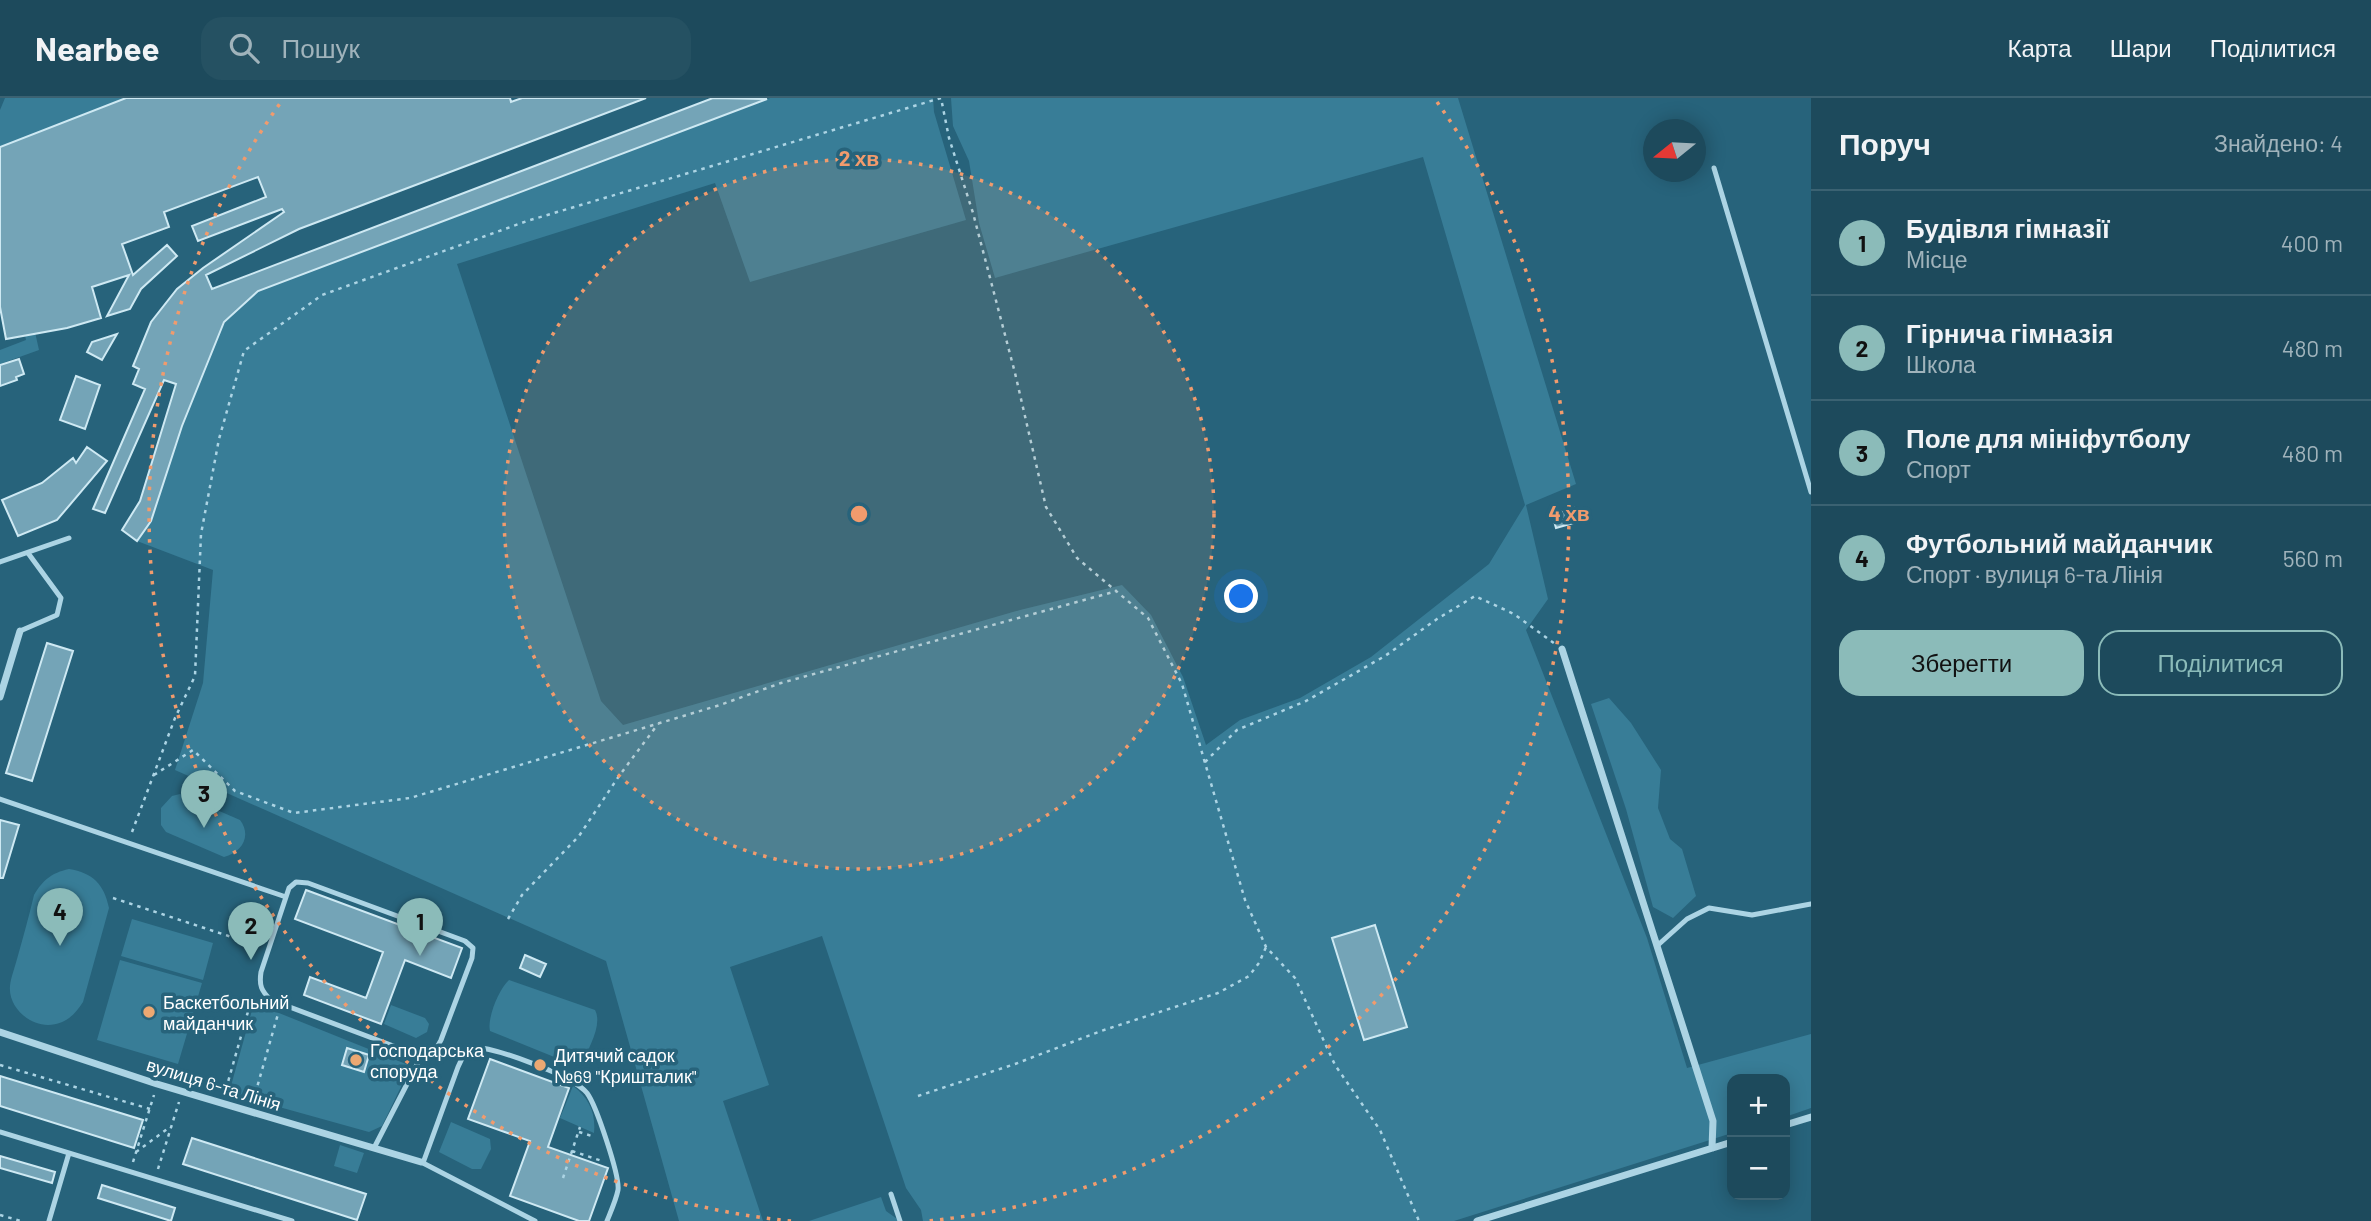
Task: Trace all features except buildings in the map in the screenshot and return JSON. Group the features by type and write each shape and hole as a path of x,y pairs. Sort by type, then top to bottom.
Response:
{"street":[{"path":"0,697 20,631"},
{"path":"1562,649 1713,1121 1712,1148"},
{"name":"вулиця 6-та Лінія","path":"0,1032 156,1084 422,1162"},
{"path":"1790,1123 1811,1117"},
{"path":"1477,1221 1727,1144"}],"lane":[{"path":"1714,168 1811,492"},
{"path":"0,562 69,538"},
{"path":"20,631 57,615 61,598 28,553"},
{"path":"0,799 286,897"},
{"path":"296,882 308,883 470,944 474,953 437,1048 422,1055 271,1000 263,992 259,983 261,971 286,897 289,888 296,882"},
{"path":"1658,945 1687,919 1709,908 1752,915 1811,904"},
{"path":"534,1221 422,1162 458,1067 465,1052 473,1047 492,1050 575,1082 592,1100 618,1188 607,1221"},
{"path":"374,1149 422,1055"},
{"path":"0,1132 292,1221"},
{"path":"49,1221 69,1153"},
{"path":"891,1194 900,1221"}],"path":[{"path":"128,842 175,718 195,676 201,534 219,439 244,351 322,295 527,221 941,98 949,138 990,277 1046,508 1077,558 1148,618 1182,684 1245,900 1266,947 1295,978 1335,1065 1380,1130 1419,1221"},
{"path":"154,775 193,750 235,790 294,813 411,798 781,684 1117,591"},
{"path":"1205,762 1237,730 1306,701 1374,663 1475,596 1514,614 1562,649"},
{"path":"509,919 522,895 579,836 658,724"},
{"path":"113,898 249,943"},
{"path":"918,1096 1218,993 1249,976 1266,947"},
{"path":"224,1096 251,1001"},
{"path":"226,1090 254,1098 279,1012"},
{"path":"0,1065 150,1109"},
{"path":"130,1172 156,1084"},
{"path":"155,1179 183,1092"},
{"path":"136,1152 172,1126"},
{"path":"563,1178 579,1129 606,1141"},
{"path":"572,1151 613,1165"},
{"path":"0,1215 21,1221"}],"shaded area":[{"path":"5,98 126,98 0,147 0,110"},
{"path":"770,98 933,98 934,112 966,220 750,282 715,183 457,264 601,701 623,725 1020,610 1122,585 1151,615 1183,677 1206,745 1240,720 1300,698 1371,657 1489,564 1525,505 1423,157 995,278 979,223 969,161 953,126 951,98 1458,98 1576,484 1526,505 1548,599 1526,630 1647,938 1687,1068 1811,1034 1811,1108 1790,1115 1790,1074 1727,1074 1727,1135 1454,1221 923,1221 921,1210 906,1188 822,936 730,967 769,1085 723,1101 763,1221 679,1221 606,961 175,770 203,683 213,570 137,541 151,521 182,426 224,322 258,291"},
{"path":"0,175 39,350 0,364 0,350 26,340 0,218"},
{"path":"1609,698 1631,723 1661,770 1658,808 1670,839 1682,849 1696,896 1673,918 1653,907 1626,809 1591,704"},
{"path":"180,794 240,820 245,837 240,847 224,857 166,832 161,825 161,808 172,796"},
{"path":"69,869 85,873 96,881 104,892 109,908 83,1002 73,1015 64,1021 54,1025 41,1024 27,1018 16,1007 10,993 11,983 34,895 48,878"},
{"path":"132,919 213,943 203,980 121,956"},
{"name":"Баскетбольний майданчик","path":"120,960 202,983 178,1064 97,1040"},
{"path":"509,980 595,1010 596,1030 582,1064 574,1065 490,1031 490,1019 495,1004"},
{"path":"254,1003 411,1066 382,1126 369,1132 229,1093"},
{"path":"391,1005 425,1018 429,1024 427,1032 416,1038 384,1024"},
{"path":"573,1086 590,1106 594,1133 560,1118"},
{"path":"451,1122 490,1139 491,1149 481,1169 472,1169 439,1152"},
{"path":"340,1145 364,1153 357,1173 334,1166"},
{"path":"881,1197 886,1211 900,1221 809,1221"}],"place":[{"name":"Поле для мініфутболу","path":"204,828"},
{"name":"Футбольний майданчик","path":"60,946"},
{"name":"Будівля гімназії","path":"420,956"},
{"name":"Гірнича гімназія","path":"251,960"},
{"name":"Баскетбольний майданчик","path":"149,1012"},
{"name":"Господарська споруда","path":"356,1060"},
{"name":"Дитячий садок №69 \"Кришталик\"","path":"540,1065"}]}
